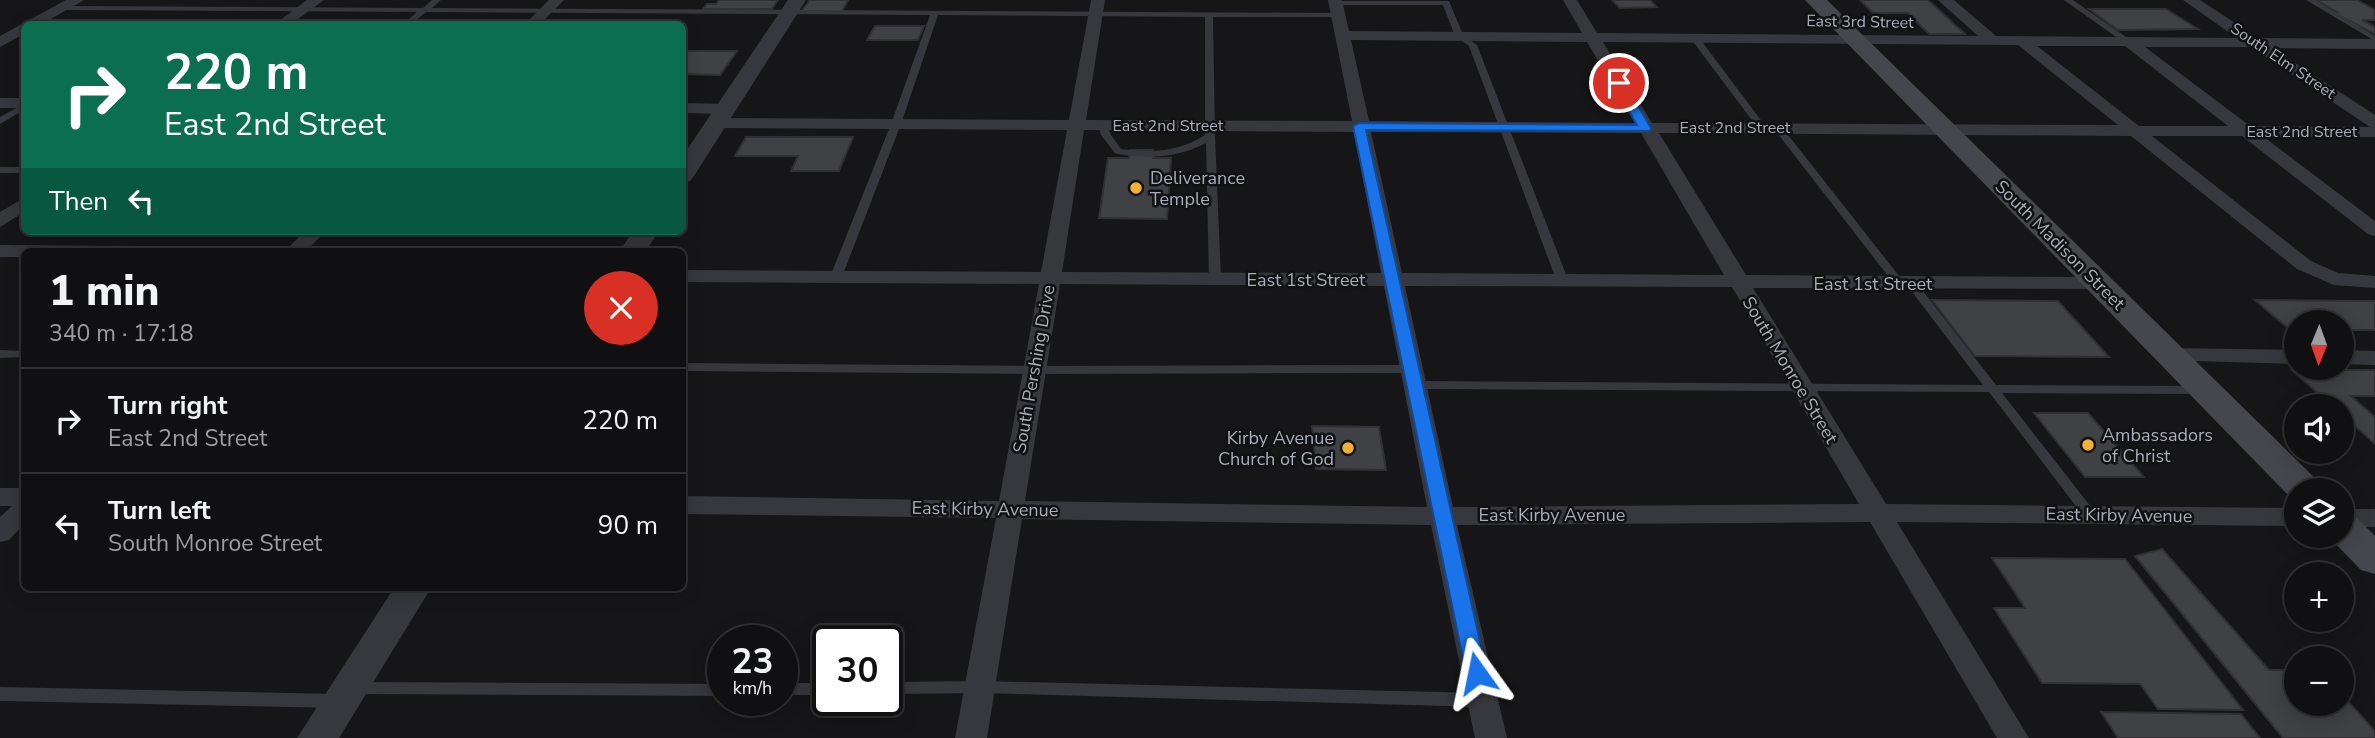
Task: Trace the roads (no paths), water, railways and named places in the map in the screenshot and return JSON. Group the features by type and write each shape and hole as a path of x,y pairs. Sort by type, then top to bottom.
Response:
{"main road":[{"name":"South Madison Street","path":"1815,0 2293,478"},
{"path":"2354,539 2375,560"}],"street":[{"path":"38,21 77,0"},
{"path":"286,21 317,0"},
{"path":"535,21 557,0"},
{"name":"South Monroe Street","path":"1570,0 2013,738"},
{"path":"1945,0 1993,41"},
{"name":"South Elm Street","path":"2190,0 2375,122"},
{"path":"686,170 793,6"},
{"name":"South Pershing Drive","path":"971,738 1096,7"},
{"path":"1338,13 1359,126 1491,738"},
{"name":"East 3rd Street","path":"1338,13 1459,36 2023,42 2375,41"},
{"path":"0,42 21,30"},
{"path":"2023,42 2304,265 2334,279 2375,282"},
{"path":"2129,42 2375,230"},
{"path":"0,103 21,105"},
{"name":"East 2nd Street","path":"686,109 722,116 897,124 1103,125 1211,131 1359,126 2375,132"},
{"path":"0,221 21,206"},
{"path":"298,248 312,235"},
{"path":"0,251 21,251"},
{"name":"East 1st Street","path":"686,276 2098,283"},
{"path":"2171,355 2284,356"},
{"path":"2354,357 2375,358"},
{"path":"0,497 21,497"},
{"name":"East Kirby Avenue","path":"686,505 1442,516 1877,513 2284,517"},
{"path":"0,533 21,512"},
{"path":"2354,517 2375,518"},
{"path":"317,738 411,591"}],"lane":[{"path":"411,21 438,0"},
{"path":"2068,0 2129,42"},
{"path":"2310,0 2375,41"},
{"path":"62,8 666,12 793,6 935,13 1096,7 1209,14 1338,13 1446,3 1459,36 1473,45 1507,128 1563,282"},
{"path":"658,21 666,12"},
{"path":"836,277 897,124 935,13"},
{"path":"1209,14 1215,280"},
{"path":"1694,37 1994,388 2090,515"},
{"path":"0,121 21,107"},
{"path":"1103,125 1106,135 1118,151 1136,154 1189,150 1211,131"},
{"path":"0,170 21,170"},
{"path":"0,354 21,354"},
{"path":"686,367 1034,370 2205,390"},
{"path":"903,688 979,687 1483,699"},
{"path":"0,694 346,695 707,690"}],"place":[{"name":"Deliverance Temple","path":"1136,188"},
{"name":"Ambassadors of Christ","path":"2088,445"},
{"name":"Kirby Avenue Church of God","path":"1348,448"}]}
